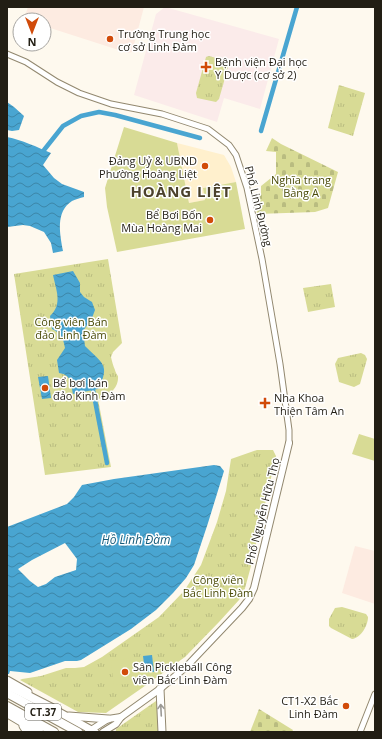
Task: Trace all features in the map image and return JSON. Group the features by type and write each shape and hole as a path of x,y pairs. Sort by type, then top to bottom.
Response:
{"highway":[{"path":"7,685 52,708"},
{"name":"CT.37","path":"7,693 78,732"},
{"name":"CT.37","path":"7,706 54,732"},
{"path":"7,714 39,732"}],"main road":[{"name":"Phố Nguyễn Hữu Thọ","path":"102,732 116,724 121,717 160,689 187,666 249,599 254,588 289,443"},
{"path":"7,680 91,731"},
{"path":"160,689 162,732"},
{"path":"66,716 108,719"},
{"path":"7,717 25,729 39,732"},
{"name":"Phố Nguyễn Hữu Thọ","path":"91,731 108,719 121,717"}],"street":[{"name":"Phố Linh Đường","path":"7,54 26,62 57,82 79,93 111,104 162,114 208,129 229,146 236,155 246,188 262,258 280,364 289,430 289,443"},
{"path":"360,732 375,694"}],"shaded area":[{"name":"Trường Trung học cơ sở Linh Đàm","path":"28,7 144,7 132,52 128,53 52,29 52,12 26,12"},
{"name":"Bệnh viện Đại học Y Dược (cơ sở 2)","path":"165,7 279,39 260,109 224,98 217,122 134,95 156,14"},
{"path":"177,143 224,155 231,167 236,182 203,188 206,200 189,203"},
{"path":"355,546 375,551 375,604 342,593"}],"green space":[{"path":"209,56 227,61 229,64 219,99 216,102 197,98 196,93 206,57"},
{"path":"339,85 365,93 353,136 328,128"},
{"path":"124,127 177,143 189,203 205,200 203,188 236,182 245,229 117,252 107,207 105,188"},
{"name":"Nghĩa trang Bằng A","path":"272,138 281,144 338,172 328,208 315,212 257,214 255,196 261,195 261,186 276,174 276,152 266,151"},
{"name":"Công viên Bán đảo Linh Đàm","path":"108,259 122,343 113,352 111,357 118,376 117,384 109,394 98,399 111,467 45,475 14,274"},
{"path":"331,284 335,307 308,312 303,288"},
{"path":"361,353 365,355 367,359 360,384 354,387 339,382 335,364 338,358"},
{"path":"359,434 375,439 375,461 352,454"},
{"name":"Công viên Bắc Linh Đàm","path":"257,450 273,450 276,456 244,592 239,600 185,657 106,713 78,712 20,680 41,676 66,668 84,667 102,657 159,617 184,591 201,565 217,522 226,491 231,459"},
{"path":"342,607 366,614 368,617 367,624 363,631 355,638 352,639 329,626 329,619 335,608"},
{"name":"Sân Pickleball Công viên Bắc Linh Đàm","path":"137,657 139,683 114,685 111,661"},
{"path":"156,701 158,703 159,732 116,732 116,729"},
{"path":"259,709 293,730 292,732 250,732"}],"water":[{"path":"7,102 24,116 19,130 7,130"},
{"path":"7,137 51,153 43,165 54,178 62,184 84,192 84,197 72,201 63,211 60,231 63,251 53,253 51,243 44,232 30,226 23,225 7,227"},
{"path":"73,271 80,283 80,292 84,297 92,302 95,310 92,318 83,331 85,346 103,365 104,375 98,389 73,394 69,378 59,373 57,360 65,348 62,337 52,329 50,316 56,307 58,297 53,275"},
{"name":"Bể bơi bán đảo Kinh Đàm","path":"48,376 51,398 42,399 38,377"},
{"name":"Hồ Linh Đàm","path":"214,465 220,466 224,471 194,565 186,578 156,610 131,629 81,660 65,661 30,673 10,671 9,674 7,674 7,527 67,504 82,485","holes":["65,543 77,559 76,570 55,577 46,584 38,587 18,569"]},
{"path":"152,655 154,672 145,672 143,656"}],"waterway":[{"path":"261,131 297,7"},
{"path":"44,150 63,126 81,116 99,112 200,138"},
{"path":"93,390 107,463"}],"place":[{"name":"Trường Trung học cơ sở Linh Đàm","path":"110,39"},
{"name":"Bệnh viện Đại học Y Dược (cơ sở 2)","path":"206,67"},
{"name":"Đảng Uỷ & UBND Phường Hoàng Liệt","path":"205,166"},
{"name":"Bể Bơi Bốn Mùa Hoàng Mai","path":"210,220"},
{"name":"Bể bơi bán đảo Kinh Đàm","path":"45,388"},
{"name":"Nha Khoa Thiện Tâm An","path":"265,403"},
{"name":"Sân Pickleball Công viên Bắc Linh Đàm","path":"125,672"},
{"name":"CT1-X2 Bắc Linh Đàm","path":"346,706"}],"district":[{"name":"HOÀNG LIỆT","path":"181,191"}]}
